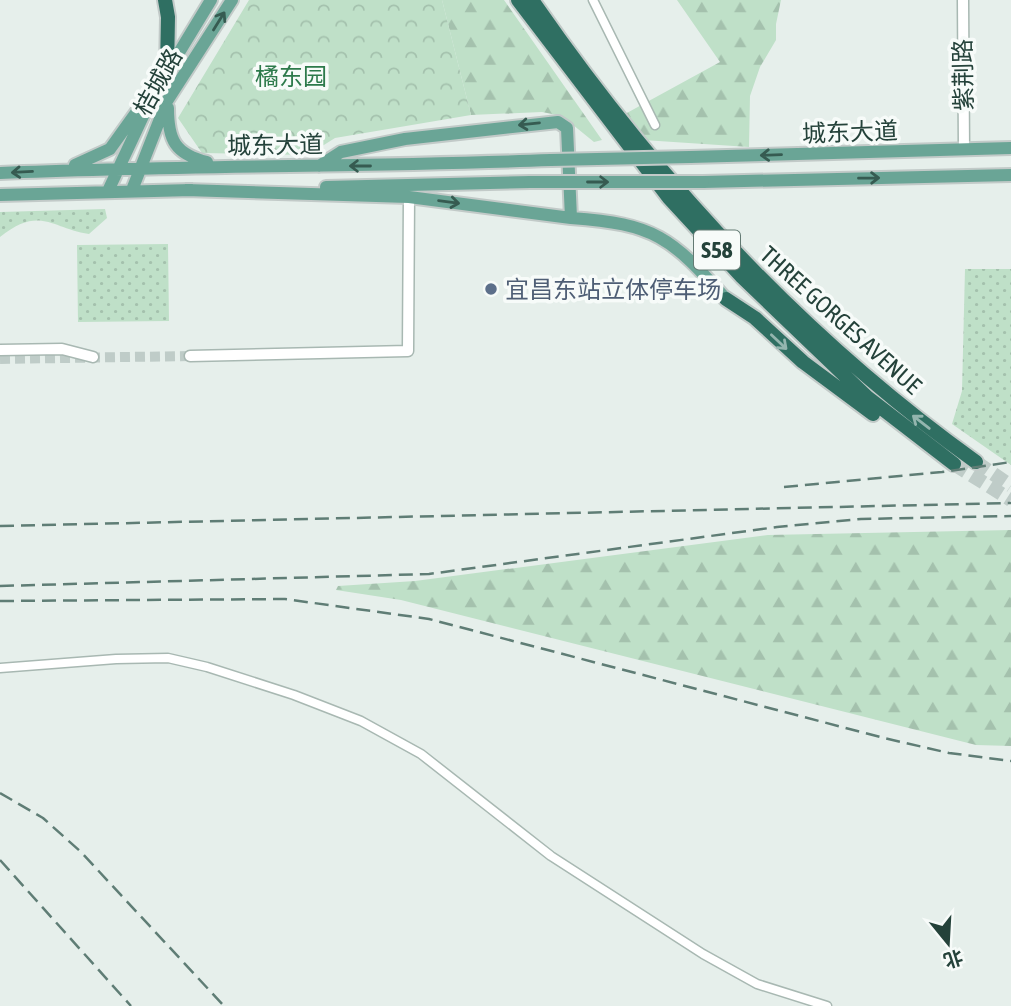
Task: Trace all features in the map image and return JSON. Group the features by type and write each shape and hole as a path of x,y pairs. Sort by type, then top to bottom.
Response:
{"highway":[{"path":"165,0 169,17 167,70"},
{"name":"THREE GORGES AVENUE","path":"518,0 669,198 733,267 867,397 954,464 910,442 803,362 755,318 726,299"},
{"name":"THREE GORGES AVENUE","path":"531,0 566,50 678,192 753,273 803,323 886,395 976,462"}],"main road":[{"name":"桔城路","path":"108,191 167,70 211,0"},
{"name":"桔城路","path":"132,190 167,101 232,0"},
{"path":"61,170 92,160 110,149 167,70"},
{"path":"167,101 170,139 178,150 191,158 224,167"},
{"path":"319,166 341,152 405,139 558,122 567,128 571,218"},
{"name":"城东大道","path":"0,173 117,168 690,158 1011,148"},
{"name":"城东大道","path":"0,195 530,182 703,182 1011,175"},
{"path":"186,190 409,197 620,222 655,232 691,260 726,299"}],"street":[{"path":"593,0 655,125"},
{"name":"紫荆路","path":"962,0 964,150"},
{"path":"190,356 408,351 409,197"},
{"path":"0,350 62,349 93,357"},
{"path":"0,668 168,658 270,687 361,721 421,754 551,856 702,954 757,984 827,1006"}],"green space":[{"name":"橘东园","path":"249,0 442,0 471,115 335,138 308,155 202,153 178,118"},
{"path":"442,0 504,0 602,140 594,142 562,116 542,112 471,115"},
{"path":"677,0 781,0 776,40 760,67 750,96 749,147 643,140 625,114 720,62"},
{"path":"105,209 107,218 89,234 36,220 14,227 0,237 0,212"},
{"path":"168,244 169,321 78,322 77,245"},
{"path":"965,269 1011,269 1011,465 952,424 962,391"},
{"path":"1011,530 1011,746 976,745 401,600 336,590 338,586 415,581 768,535"}],"tunnel":[{"path":"0,359 190,356"},
{"path":"976,462 1011,486"},
{"path":"954,464 1011,500"}],"railway":[{"path":"784,487 942,472 1011,462"},
{"path":"0,526 1011,503"},
{"path":"0,586 429,574 777,527 861,519 1011,516"},
{"path":"0,601 285,599 429,619 884,738 949,753 1011,761"},
{"path":"0,793 43,818 81,852 224,1006"},
{"path":"0,860 131,1006"}],"place":[{"name":"宜昌东站立体停车场","path":"491,289"}]}
